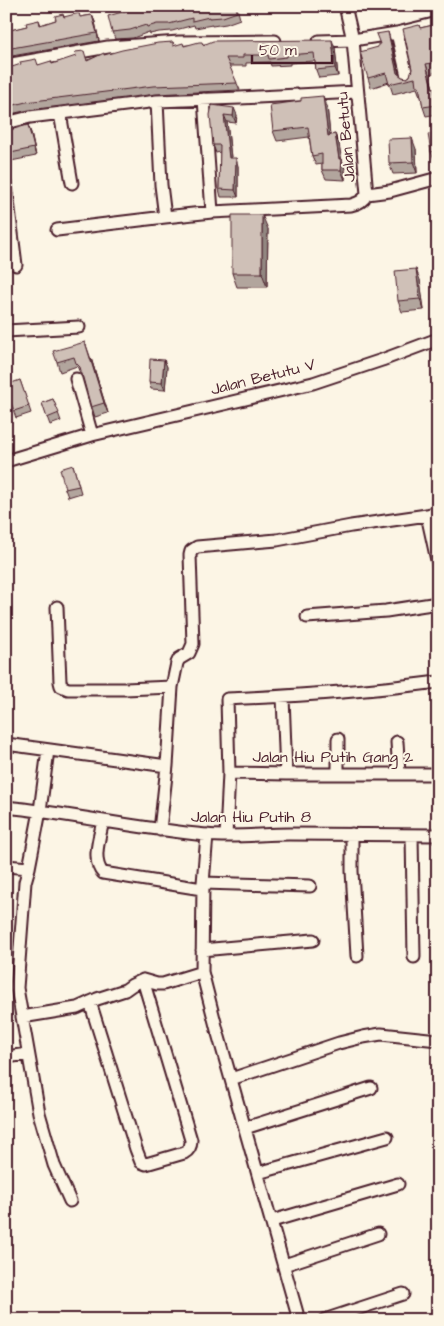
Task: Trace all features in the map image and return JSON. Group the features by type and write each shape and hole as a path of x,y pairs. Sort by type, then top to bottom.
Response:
{"street":[{"name":"Jalan Betutu","path":"345,6 353,40 367,194 438,178"},
{"path":"304,41 353,40 397,33 438,23"},
{"path":"397,33 408,80"},
{"path":"6,65 108,47 179,42 285,41"},
{"path":"6,123 30,117 157,101 358,92"},
{"path":"204,99 212,212"},
{"path":"157,101 161,185 165,217"},
{"path":"60,113 72,183"},
{"path":"6,185 16,265"},
{"path":"57,230 212,212 351,205 358,204 367,194"},
{"path":"6,331 79,328"},
{"name":"Jalan Betutu V","path":"6,461 92,435 313,382 382,360 438,339"},
{"path":"76,379 92,435"},
{"path":"160,830 167,766 172,687 177,663 179,659 189,653 193,644 190,555 193,549 197,547 277,540 351,526 433,514 438,565"},
{"path":"307,617 386,611 438,603"},
{"path":"57,607 61,686 68,689 172,687"},
{"path":"226,836 229,772 228,699 395,687 438,682"},
{"path":"283,696 286,774"},
{"path":"338,739 338,773"},
{"path":"397,742 399,773"},
{"path":"6,744 167,766"},
{"path":"48,750 40,811 25,882 17,988 38,1113 54,1165 70,1201"},
{"name":"Jalan Hiu Putih Gang 2","path":"229,772 437,774"},
{"name":"Jalan Hiu Putih 8","path":"6,808 40,811 160,830 207,835 438,835"},
{"path":"102,821 97,853 99,869 103,873 202,886 310,886"},
{"path":"352,834 352,871 357,956"},
{"path":"207,835 202,886 202,972 299,1320"},
{"path":"412,835 414,957"},
{"path":"6,866 29,868"},
{"path":"202,950 314,940"},
{"path":"22,1017 77,1008 125,990 143,980 163,984 202,972"},
{"path":"90,1002 142,1162 146,1164 189,1151 191,1140 143,980"},
{"path":"231,1079 338,1043 364,1037 382,1034 438,1040"},
{"path":"6,1057 28,1054"},
{"path":"245,1128 371,1088"},
{"path":"258,1173 387,1137"},
{"path":"272,1221 398,1184"},
{"path":"284,1264 378,1234"},
{"path":"324,1320 403,1294"}],"building":[{"path":"151,6 236,6 237,12 223,17 209,17 192,21 192,18 169,24 157,24 147,27 146,25 130,30 112,32 108,16"},
{"path":"79,13 80,17 92,15 97,33 6,49 6,27 9,26 10,30 27,26 26,23 39,20 40,25 56,20 55,16 63,14 64,17"},
{"path":"438,24 438,62 426,64 432,88 434,88 437,105 423,107 419,86 416,86 415,78 389,84 386,73 368,78 360,52 378,47 378,44 380,44 376,34 388,32 397,73 407,78 410,76 412,69 403,29 419,25 420,28"},
{"path":"332,40 335,68 316,70 314,53 287,55 287,57 269,59 268,55 243,55 243,58 226,58 237,83 153,86 26,102 6,107 6,69 21,64 20,62 36,59 38,65 51,61 52,64 76,56 75,52 84,51 87,61 104,53 104,55 158,43 173,42 173,46 183,43 184,46 199,42 202,42 203,45 213,41"},
{"path":"323,96 328,136 335,134 339,159 342,159 341,170 322,170 322,154 312,156 308,127 273,131 270,105 301,101 301,98"},
{"path":"212,105 234,108 233,116 224,115 229,158 236,158 235,190 219,189 220,145 213,145 210,115"},
{"path":"28,125 34,148 6,154 6,131"},
{"path":"438,132 438,150 431,152 428,134"},
{"path":"412,138 413,162 389,163 388,139"},
{"path":"232,215 262,215 262,273 232,273"},
{"path":"416,269 420,299 398,301 395,271"},
{"path":"85,342 104,403 91,407 80,367 74,357 57,362 53,351"},
{"path":"150,359 164,360 162,383 149,382"},
{"path":"20,380 29,406 14,411 6,385"},
{"path":"53,399 59,413 47,418 42,403"},
{"path":"73,465 79,486 65,489 60,469"}]}
